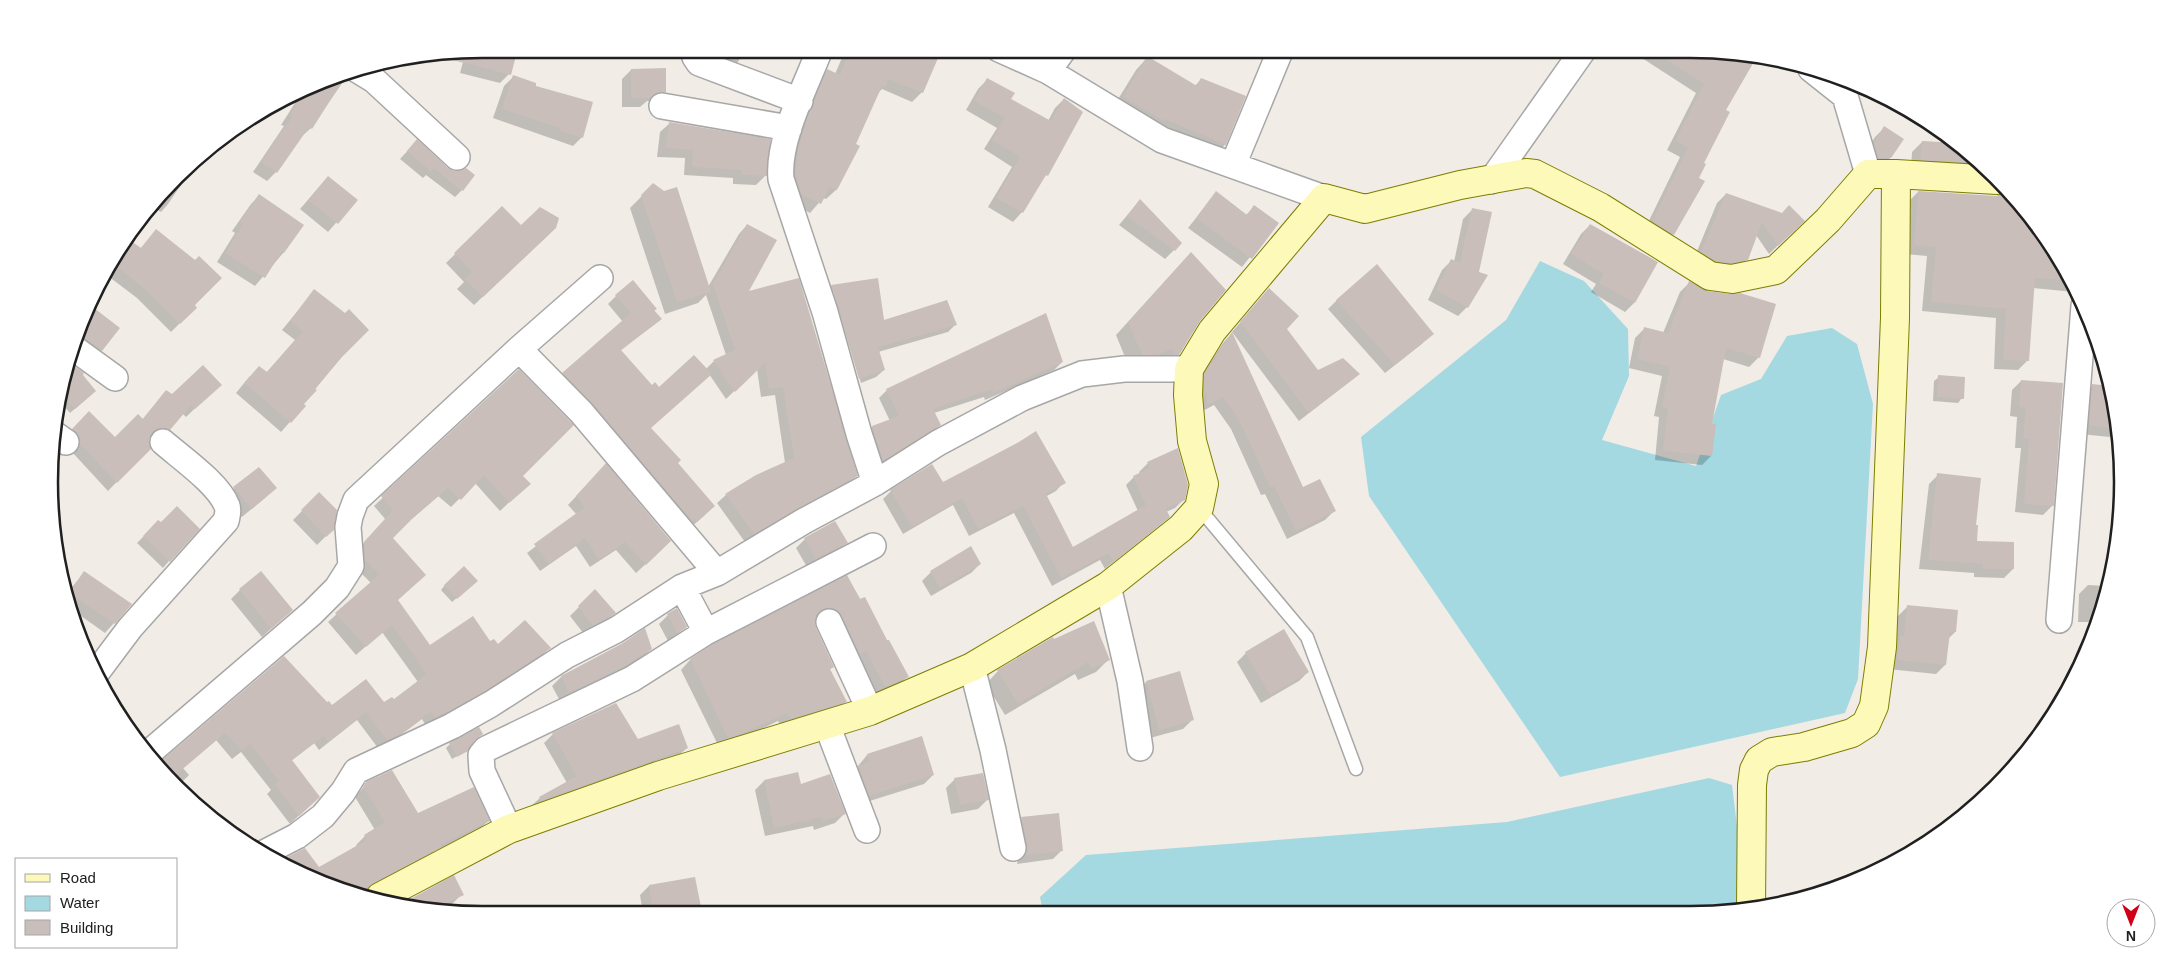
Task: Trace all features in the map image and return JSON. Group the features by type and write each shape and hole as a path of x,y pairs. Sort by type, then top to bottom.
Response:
{"street":[{"path":"696,58 699,63 800,101"},
{"path":"817,58 789,128 781,157 781,179 824,312 875,483"},
{"path":"1019,58 1048,71 1162,140 1324,198 1365,210 1460,185 1491,181 1526,173 1535,174 1600,206 1710,276 1732,279 1776,270 1828,220 1868,174 1986,179"},
{"path":"1048,71 1057,58"},
{"path":"1233,165 1277,58"},
{"path":"1491,181 1578,58"},
{"path":"370,72 457,157"},
{"path":"1825,80 1846,96 1868,174"},
{"path":"662,106 789,128"},
{"path":"1751,901 1752,785 1754,770 1760,760 1772,752 1804,747 1852,733 1866,724 1874,706 1882,647 1895,318 1896,174"},
{"path":"386,894 509,828 658,776 870,711 972,667 1108,586 1180,528 1199,508 1204,484 1192,441 1188,395 1189,369 1212,331 1324,198"},
{"path":"153,749 312,613 337,588 351,566 348,528 356,500 519,349 600,278"},
{"path":"2059,620 2083,323"},
{"path":"519,349 581,412 717,573"},
{"path":"78,351 114,378"},
{"path":"270,850 297,836 322,816 343,792 356,771 452,726 491,704 567,655 616,630 682,587 717,573 804,521 875,483 938,443 1013,402 1082,374 1124,369 1189,369"},
{"path":"100,668 130,628 226,521 228,513 221,496 203,476 163,442"},
{"path":"509,828 482,771 481,755 486,750 632,679 706,632 873,546"},
{"path":"1108,586 1130,680 1140,748"},
{"path":"682,587 706,632"},
{"path":"829,622 870,711"},
{"path":"972,667 992,750 1012,848"},
{"path":"827,725 867,830"}],"lane":[{"path":"1199,508 1307,637 1356,769"}],"water":[{"path":"1540,261 1584,281 1628,329 1629,376 1602,440 1696,466 1721,395 1761,379 1787,336 1832,328 1857,344 1873,404 1858,679 1845,713 1560,777 1369,496 1361,437 1506,320"},
{"path":"1709,778 1732,785 1746,902 1690,906 1042,906 1040,897 1086,855 1507,822"}],"building":[{"path":"515,58 511,75 448,59"},
{"path":"847,58 938,58 923,93 888,79 885,88 882,86 856,144 860,146 837,190 830,187 821,204 801,194 798,178 795,177 798,150 807,118 827,69 840,75"},
{"path":"1146,58 1150,58 1197,86 1201,78 1246,96 1226,145 1165,119 1164,121 1123,97"},
{"path":"1664,58 1717,58 1754,63 1726,110 1730,112 1704,163 1706,164 1699,178 1705,181 1674,235 1652,221 1688,148 1675,141 1704,84"},
{"path":"666,68 666,92 658,92 650,98 631,98 631,69"},
{"path":"513,75 536,83 536,86 593,102 583,138 559,131 560,128 502,109"},
{"path":"987,78 1015,93 1011,99 1051,121 1064,98 1083,112 1048,176 1046,175 1023,213 996,198 1020,157 992,140 1005,118 974,101"},
{"path":"342,81 312,129 309,127 277,173 261,162 292,117 290,115 300,98"},
{"path":"669,122 771,139 767,176 741,175 742,170 692,167 693,150 666,148"},
{"path":"1884,126 1904,139 1891,158 1878,158 1874,143"},
{"path":"417,139 448,168 454,171 466,168 475,175 463,191 434,168 431,172 407,151"},
{"path":"1922,141 1944,142 1968,162 1920,160"},
{"path":"328,176 358,200 338,224 308,200"},
{"path":"653,183 664,191 677,187 711,292 677,302 641,195"},
{"path":"1216,191 1247,215 1254,205 1279,223 1252,259 1196,218"},
{"path":"1918,191 1996,196 2000,194 2026,223 2063,280 2035,278 2029,361 2003,360 2006,309 1931,302 1936,247 1914,245"},
{"path":"1726,193 1782,213 1789,205 1805,221 1778,246 1762,222 1748,260 1731,263 1715,261 1701,252"},
{"path":"259,194 304,225 284,253 282,251 265,278 225,253 243,224 240,222"},
{"path":"1140,199 1182,243 1175,251 1127,216"},
{"path":"502,206 521,225 540,207 559,218 556,228 483,297 465,279 472,272 454,253"},
{"path":"1472,208 1492,212 1479,272 1488,275 1468,308 1436,290 1451,259 1460,263"},
{"path":"747,224 777,240 749,291 799,278 858,476 754,534 725,494 756,475 794,458 783,387 769,389 765,363 735,392 713,360 735,350 713,284"},
{"path":"1590,224 1658,262 1635,303 1599,283 1604,274 1571,254"},
{"path":"156,229 195,260 199,256 222,278 195,305 197,308 180,324 146,290 116,266 132,242 141,248"},
{"path":"1191,252 1226,290 1200,321 1179,355 1176,355 1171,349 1157,355 1142,355 1128,322"},
{"path":"1377,264 1434,334 1395,365 1336,300"},
{"path":"878,278 884,320 947,300 957,325 878,347 885,370 859,379 831,285"},
{"path":"633,280 657,309 654,310 662,319 621,350 652,385 655,382 659,387 694,355 712,374 651,428 681,460 678,463 715,506 697,522 695,519 693,522 592,403 562,373 631,313 615,295"},
{"path":"1689,281 1708,291 1730,294 1740,293 1776,304 1760,358 1726,348 1712,424 1716,424 1712,456 1663,451 1668,408 1662,407 1670,367 1637,359 1644,327 1668,333"},
{"path":"1269,288 1299,316 1287,329 1318,370 1343,358 1360,374 1309,413 1240,322"},
{"path":"314,289 345,313 349,309 369,330 342,357 315,389 317,390 304,404 306,406 291,423 244,383 259,366 267,372 303,331 290,321"},
{"path":"95,308 120,328 102,351 83,338"},
{"path":"1046,313 1063,362 993,393 992,389 933,409 941,425 883,461 872,426 899,416 886,389"},
{"path":"1232,332 1303,487 1320,479 1336,511 1296,531 1274,486 1270,487 1239,420 1223,397 1208,405 1204,390 1204,374"},
{"path":"203,365 222,385 195,409 191,405 170,430 159,428 152,432 149,440 151,449 117,483 80,444 79,435 72,429 89,411 115,437 138,414 143,419 166,390 172,394"},
{"path":"74,366 84,373 83,375 96,391 75,409 66,400"},
{"path":"519,369 574,425 523,476 531,484 509,503 484,475 461,500 448,488 412,519 393,538 426,575 398,600 430,645 473,616 490,641 494,639 498,644 525,620 551,648 484,692 445,713 435,718 431,711 400,735 387,740 366,712 328,742 324,736 292,760 320,797 299,816 275,785 279,781 250,744 242,751 225,733 176,775 162,760 284,656 332,705 366,679 384,702 392,697 394,699 427,674 392,625 366,647 335,613 380,574 365,561 364,542 393,510 381,496"},
{"path":"1938,375 1965,377 1964,399 1937,397"},
{"path":"2021,380 2063,383 2054,506 2024,504 2029,439 2023,439 2026,408 2019,407"},
{"path":"2092,384 2102,385 2110,428 2089,425"},
{"path":"1036,431 1066,483 1046,494 1073,547 1146,505 1133,476 1150,468 1147,462 1178,448 1188,485 1185,500 1166,509 1170,517 1116,560 1113,561 1108,553 1061,578 1023,506 978,529 962,498 912,527 890,490 932,464 943,482"},
{"path":"606,463 671,541 646,565 625,542 599,560 585,538 549,564 534,544 585,507 576,496"},
{"path":"259,467 277,488 252,509 233,487"},
{"path":"1937,473 1981,478 1976,525 1978,525 1977,541 2014,542 2014,569 1983,569 1983,564 1928,560"},
{"path":"319,492 337,510 334,530 326,537 301,510"},
{"path":"177,506 200,529 170,562 143,536 158,520 161,522"},
{"path":"835,521 848,543 816,559 804,538"},
{"path":"971,546 981,564 940,588 930,571"},
{"path":"464,566 478,581 457,599 444,585"},
{"path":"84,571 132,604 115,624 73,596 72,589"},
{"path":"261,571 293,610 271,629 239,589"},
{"path":"847,575 860,599 865,597 909,677 885,687 866,651 860,654 842,616 837,610 823,609 817,614 816,628 834,667 830,669 847,702 791,719 787,713 744,733 728,738 690,659 713,644"},
{"path":"595,589 616,613 593,626 578,606"},
{"path":"1907,605 1958,610 1956,632 1950,632 1946,665 1897,660 1900,636 1904,636"},
{"path":"677,608 687,627 677,633 667,614"},
{"path":"1094,621 1110,660 1091,669 1088,662 1018,704 997,670 1053,637 1054,639"},
{"path":"645,628 652,649 625,666 569,693 561,676 623,643"},
{"path":"1284,629 1309,672 1270,695 1245,652"},
{"path":"1180,671 1194,720 1159,730 1146,681"},
{"path":"616,703 638,739 679,724 688,748 541,801 539,797 577,776 552,733"},
{"path":"479,727 483,734 475,740 468,751 457,757 449,743"},
{"path":"922,736 934,775 869,796 858,766 869,762 867,754"},
{"path":"392,770 418,813 474,787 490,821 440,845 441,847 366,889 319,873 286,858 305,848 319,867 367,840 364,835 385,822 363,787 366,782"},
{"path":"798,772 801,784 830,774 846,814 823,821 822,817 774,828 764,780"},
{"path":"983,773 989,800 960,805 954,778"},
{"path":"1059,813 1063,851 1025,855 1027,845 1021,817"},
{"path":"454,875 464,895 445,904 410,899"},
{"path":"695,877 701,906 652,906 649,885"}]}
